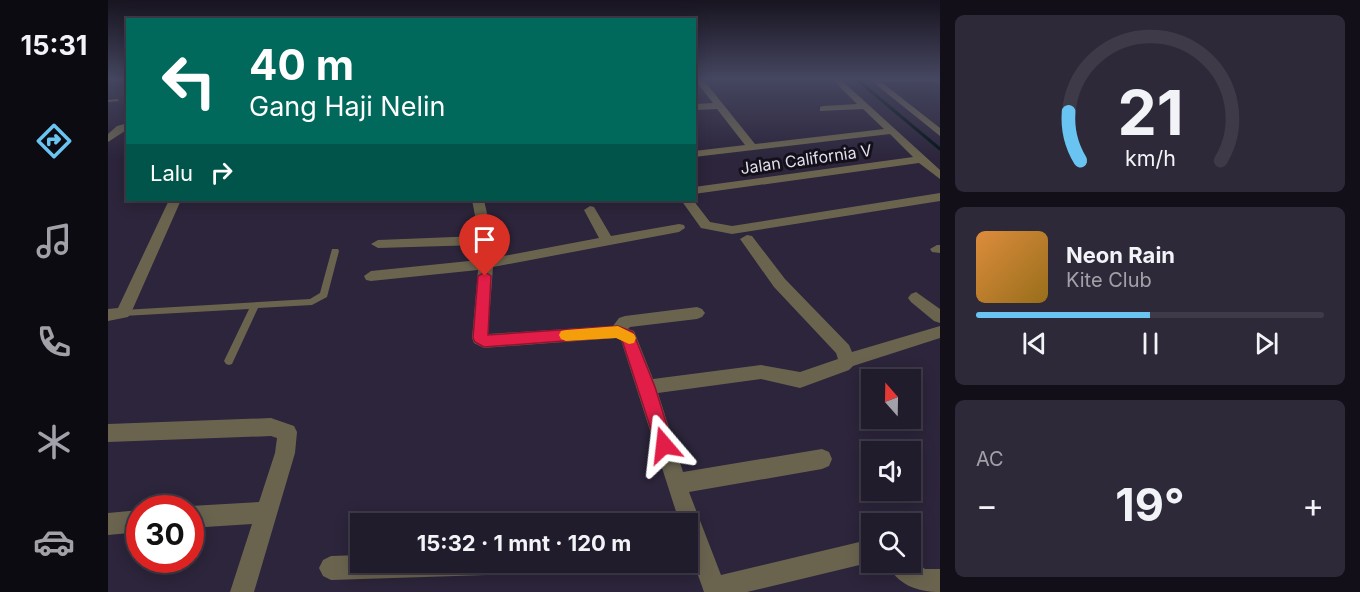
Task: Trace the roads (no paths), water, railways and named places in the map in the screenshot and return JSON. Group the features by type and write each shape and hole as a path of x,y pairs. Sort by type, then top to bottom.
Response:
{"street":[{"path":"696,107 719,106 753,148"},
{"path":"823,109 864,106 940,176"},
{"path":"906,106 940,133"},
{"path":"109,138 120,128 126,126"},
{"path":"696,154 892,131"},
{"path":"109,138 126,138"},
{"name":"Jalan California V","path":"696,191 922,159"},
{"path":"688,201 706,225 732,230 940,197"},
{"path":"108,315 123,314 175,201"},
{"path":"478,201 486,240 485,289 480,338 484,341 618,332 628,336 647,387 683,513"},
{"path":"590,210 607,241"},
{"path":"371,276 484,264 679,228"},
{"path":"747,239 778,282 843,350 847,361"},
{"path":"378,244 486,240"},
{"path":"916,298 940,317"},
{"path":"618,332 625,322 697,313"},
{"path":"647,387 761,372 800,380 843,365 847,361 940,332"},
{"path":"108,434 271,427 287,432 285,453 242,592"},
{"path":"676,484 822,459"},
{"path":"204,516 267,512"},
{"path":"108,524 126,522"},
{"path":"698,562 715,590 861,553"},
{"path":"331,568 350,567"},
{"path":"911,573 921,582 930,583 940,580"}],"lane":[{"path":"123,314 312,302 324,295 335,251"},
{"path":"229,361 255,305"}],"waterway":[{"path":"888,106 940,149"}]}
